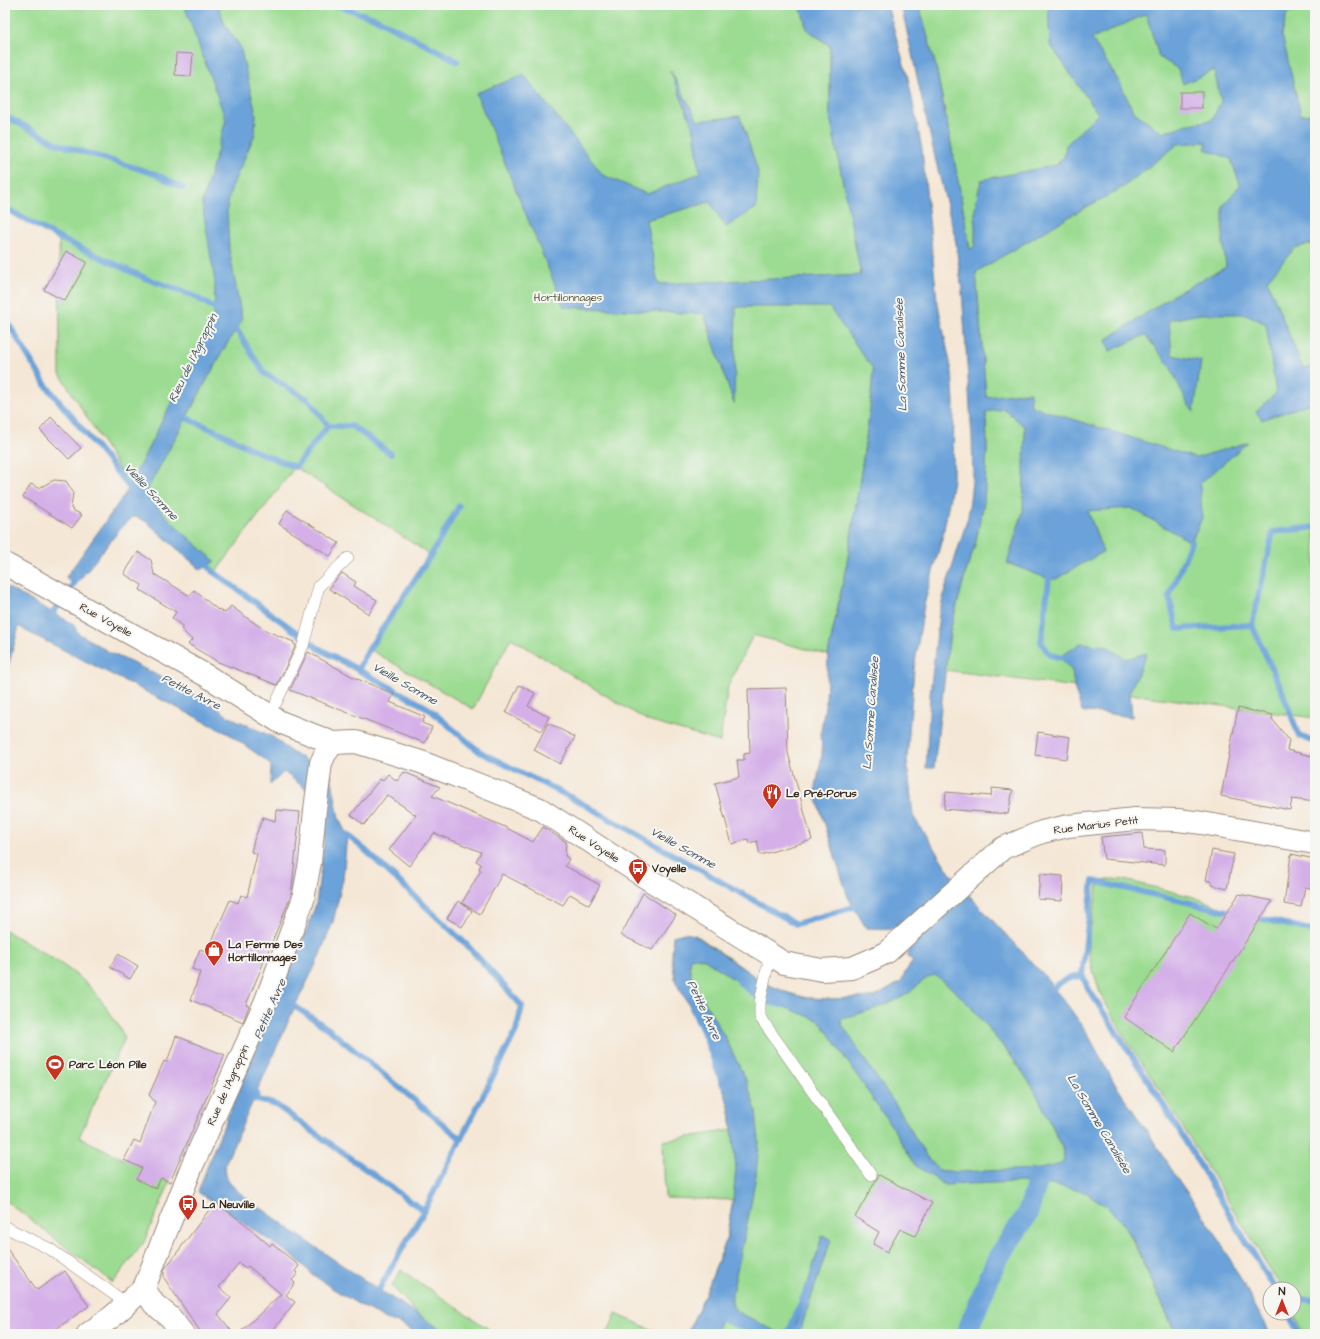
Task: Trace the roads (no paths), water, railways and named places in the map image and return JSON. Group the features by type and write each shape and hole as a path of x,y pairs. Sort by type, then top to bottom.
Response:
{"street":[{"name":"Rue Voyelle","path":"5,564 207,676 280,722 333,743 356,742 414,760 540,809 645,877 768,965 784,964 822,970 852,968 887,952"},
{"name":"Rue Voyelle","path":"207,676 276,703 313,722 333,743"},
{"name":"Rue de l'Agrappin","path":"144,1288 192,1166 264,1003 302,900 310,862 321,763 325,754 333,743"},
{"name":"Rue Marius Petit","path":"887,952 980,867 1003,848 1042,832 1068,826 1135,819 1178,820 1202,822 1315,843"},
{"path":"88,1334 113,1316 144,1288 154,1304 170,1317 183,1334"}],"lane":[{"path":"276,703 302,646 319,586 348,558"},
{"path":"768,965 760,1002 760,1017 871,1175"},
{"path":"5,1226 50,1249 126,1304"}],"water":[{"path":"184,5 218,5 225,25 240,46 256,114 255,134 233,184 227,210 229,249 242,320 224,349 148,488 150,499 180,530 215,561 201,570 147,522 134,516 121,528 74,587 66,577 125,494 196,354 214,315 215,282 202,203 226,120"},
{"name":"La Somme Canalisée","path":"800,5 887,5 908,78 922,149 937,300 952,372 954,401 953,480 943,535 924,605 914,669 907,759 913,816 950,873 1050,982 1086,1031 1115,1084 1216,1234 1262,1318 1262,1321 1264,1321 1271,1334 1176,1334 1133,1239 1121,1221 1106,1206 1087,1193 1065,1187 1037,1183 1019,1182 945,1185 915,1165 894,1130 820,1021 772,1002 747,989 705,959 696,957 690,958 689,965 692,980 725,1037 746,1080 756,1111 759,1143 756,1175 732,1293 732,1304 736,1311 779,1333 790,1330 796,1324 822,1236 831,1239 799,1334 753,1334 727,1320 721,1321 714,1334 687,1334 707,1290 726,1241 733,1200 736,1168 730,1110 710,1044 699,1021 676,983 672,960 673,936 685,933 695,935 764,983 788,993 807,998 830,999 875,997 901,982 913,961 908,957 910,946 895,929 866,928 848,897 815,793 822,754 821,731 826,699 828,655 848,557 870,410 873,369 829,307 736,307 734,404 704,314 564,307 476,93 524,75 603,175 647,194 700,173 694,130 670,70 698,121 740,116 758,171 756,208 726,227 710,202 646,220 658,284 861,275 830,116 830,46 807,29","holes":["935,975 954,990 971,1007 1015,1061 1034,1089 1062,1146 1064,1160 1058,1165 1040,1169 956,1172 939,1170 926,1156 900,1111 841,1023 842,1019 897,1000 922,981"]},
{"path":"901,5 919,5 936,67 970,250 975,245 975,206 981,180 1056,165 1064,157 1066,145 1098,114 1050,44 1048,5 1274,5 1275,8 1283,5 1313,5 1287,13 1282,35 1301,115 1315,114 1315,243 1295,248 1267,280 1303,368 1315,367 1315,407 1308,404 1262,420 1256,412 1276,393 1266,324 1246,314 1200,314 1169,320 1172,355 1201,361 1194,412 1187,403 1170,366 1145,335 1110,351 1106,340 1175,294 1226,267 1223,243 1223,206 1240,185 1231,159 1205,149 1207,142 1178,144 1122,188 1074,214 976,272 986,397 1030,392 1031,406 1196,458 1248,442 1200,484 1202,518 1191,542 1131,508 1088,511 1103,552 1056,579 1049,579 1007,563 1023,511 1025,427 1004,409 986,412 987,450 984,502 975,545 965,575 950,631 934,768 926,768 930,695 939,614 968,517 973,473 962,291 955,237 936,162","holes":["1146,14 1159,57 1178,69 1183,84 1214,70 1221,101 1212,120 1184,125 1163,133 1133,111 1120,83 1092,39"]},
{"path":"5,586 73,624 78,633 109,652 147,670 211,704 228,716 273,737 291,752 331,775 339,819 347,835 343,879 333,922 316,964 295,1006 226,1162 226,1175 229,1182 253,1203 342,1265 449,1334 417,1334 401,1324 385,1319 358,1304 330,1287 284,1250 198,1192 213,1151 306,932 316,904 325,835 323,802 284,772 270,785 271,766 267,761 229,734 26,631 19,626 5,678"},
{"path":"1081,643 1107,646 1126,659 1147,653 1130,691 1132,717 1082,712 1074,687 1072,671 1060,657"}],"waterway":[{"path":"336,5 377,19 457,61"},
{"path":"5,116 58,144 155,174 183,188"},
{"path":"5,208 59,238 147,279 190,294 220,311"},
{"name":"Vieille Somme","path":"5,318 45,384 134,493"},
{"path":"180,415 229,437 255,451 295,467 328,426 309,400 264,373 233,324"},
{"path":"328,426 352,426 391,454"},
{"path":"358,670 369,649 431,555 459,506"},
{"path":"1252,625 1273,532 1315,527"},
{"path":"1191,542 1169,597 1177,629 1252,625 1283,693 1299,736 1315,742"},
{"name":"Vieille Somme","path":"203,561 215,573 318,648 428,708 480,752 576,800 796,924 860,905"},
{"name":"Rieu de l'Agrappin","path":"49,619 77,579"},
{"path":"1049,579 1041,642 1050,655 1068,659"},
{"path":"339,835 347,835 364,849 466,944 522,1006 516,1031 424,1211 375,1296"},
{"path":"1050,995 1052,990 1059,983 1082,975 1093,881 1235,913"},
{"path":"1254,917 1315,931"},
{"path":"1082,975 1089,990 1158,1096 1270,1281"},
{"name":"Petite Avre","path":"740,983 763,1001 782,1005"},
{"path":"290,1003 330,1030 461,1139"},
{"name":"Petite Avre","path":"692,1008 703,1031 723,1085"},
{"path":"252,1088 257,1094 254,1099 276,1105 424,1211"},
{"path":"966,1334 997,1259 1027,1215 1037,1183"},
{"path":"788,1334 808,1286"},
{"path":"1302,1299 1315,1299"},
{"path":"716,1317 759,1334"},
{"path":"1292,1321 1299,1334"}],"place":[{"name":"Le Pré-Porus","path":"772,810"},
{"name":"Voyelle","path":"638,885"},
{"name":"La Ferme Des Hortillonnages","path":"214,967"},
{"name":"Parc Léon Pille","path":"55,1081"},
{"name":"La Neuville","path":"188,1221"}],"park label":[{"name":"Hortillonnages","path":"568,297"}]}
